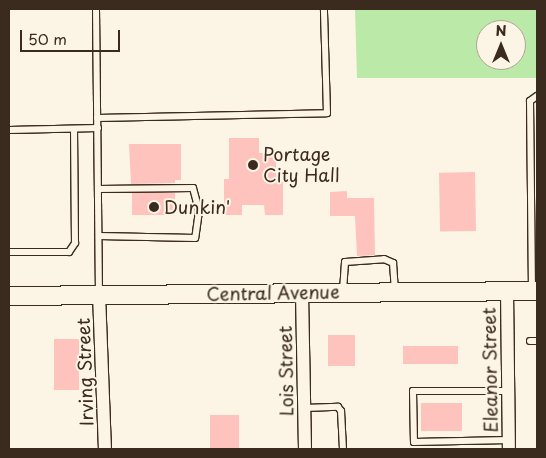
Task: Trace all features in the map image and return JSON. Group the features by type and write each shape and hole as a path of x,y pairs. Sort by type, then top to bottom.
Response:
{"main road":[{"name":"Central Avenue","path":"9,296 535,291"}],"street":[{"name":"Eleanor Street","path":"507,291 509,444"},
{"name":"Lois Street","path":"302,293 305,449"},
{"name":"Irving Street","path":"99,294 105,449"}],"lane":[{"path":"96,9 99,294"},
{"path":"97,118 327,114 324,9"},
{"path":"535,291 530,101 537,96"},
{"path":"9,130 98,128"},
{"path":"9,252 69,252 75,243 74,129"},
{"path":"98,189 193,188 199,211 195,238 99,236"},
{"path":"343,292 345,262 384,259 393,263 395,292"},
{"path":"508,391 413,391 414,442 509,444"},
{"path":"305,408 338,407 341,411 343,449"}],"green space":[{"path":"355,9 537,9 537,78 357,78"}],"building":[{"name":"Portage City Hall","path":"229,138 259,138 259,153 276,153 276,178 283,178 283,215 265,215 264,205 242,205 242,215 224,215 224,179 229,179"},
{"path":"129,144 181,144 181,180 175,180 175,183 131,184"},
{"path":"475,172 476,231 440,232 439,173"},
{"path":"347,191 347,198 374,198 375,255 357,256 355,216 330,216 330,192"},
{"name":"Dunkin'","path":"132,193 175,193 175,215 132,215"},
{"path":"328,335 355,335 355,366 328,366"},
{"path":"54,339 79,339 79,390 54,390"},
{"path":"403,346 458,346 458,364 403,364"},
{"path":"421,403 462,403 462,431 421,431"},
{"path":"210,415 239,415 239,449 210,449"}],"place":[{"name":"Portage City Hall","path":"253,165"},
{"name":"Dunkin'","path":"154,207"}]}
